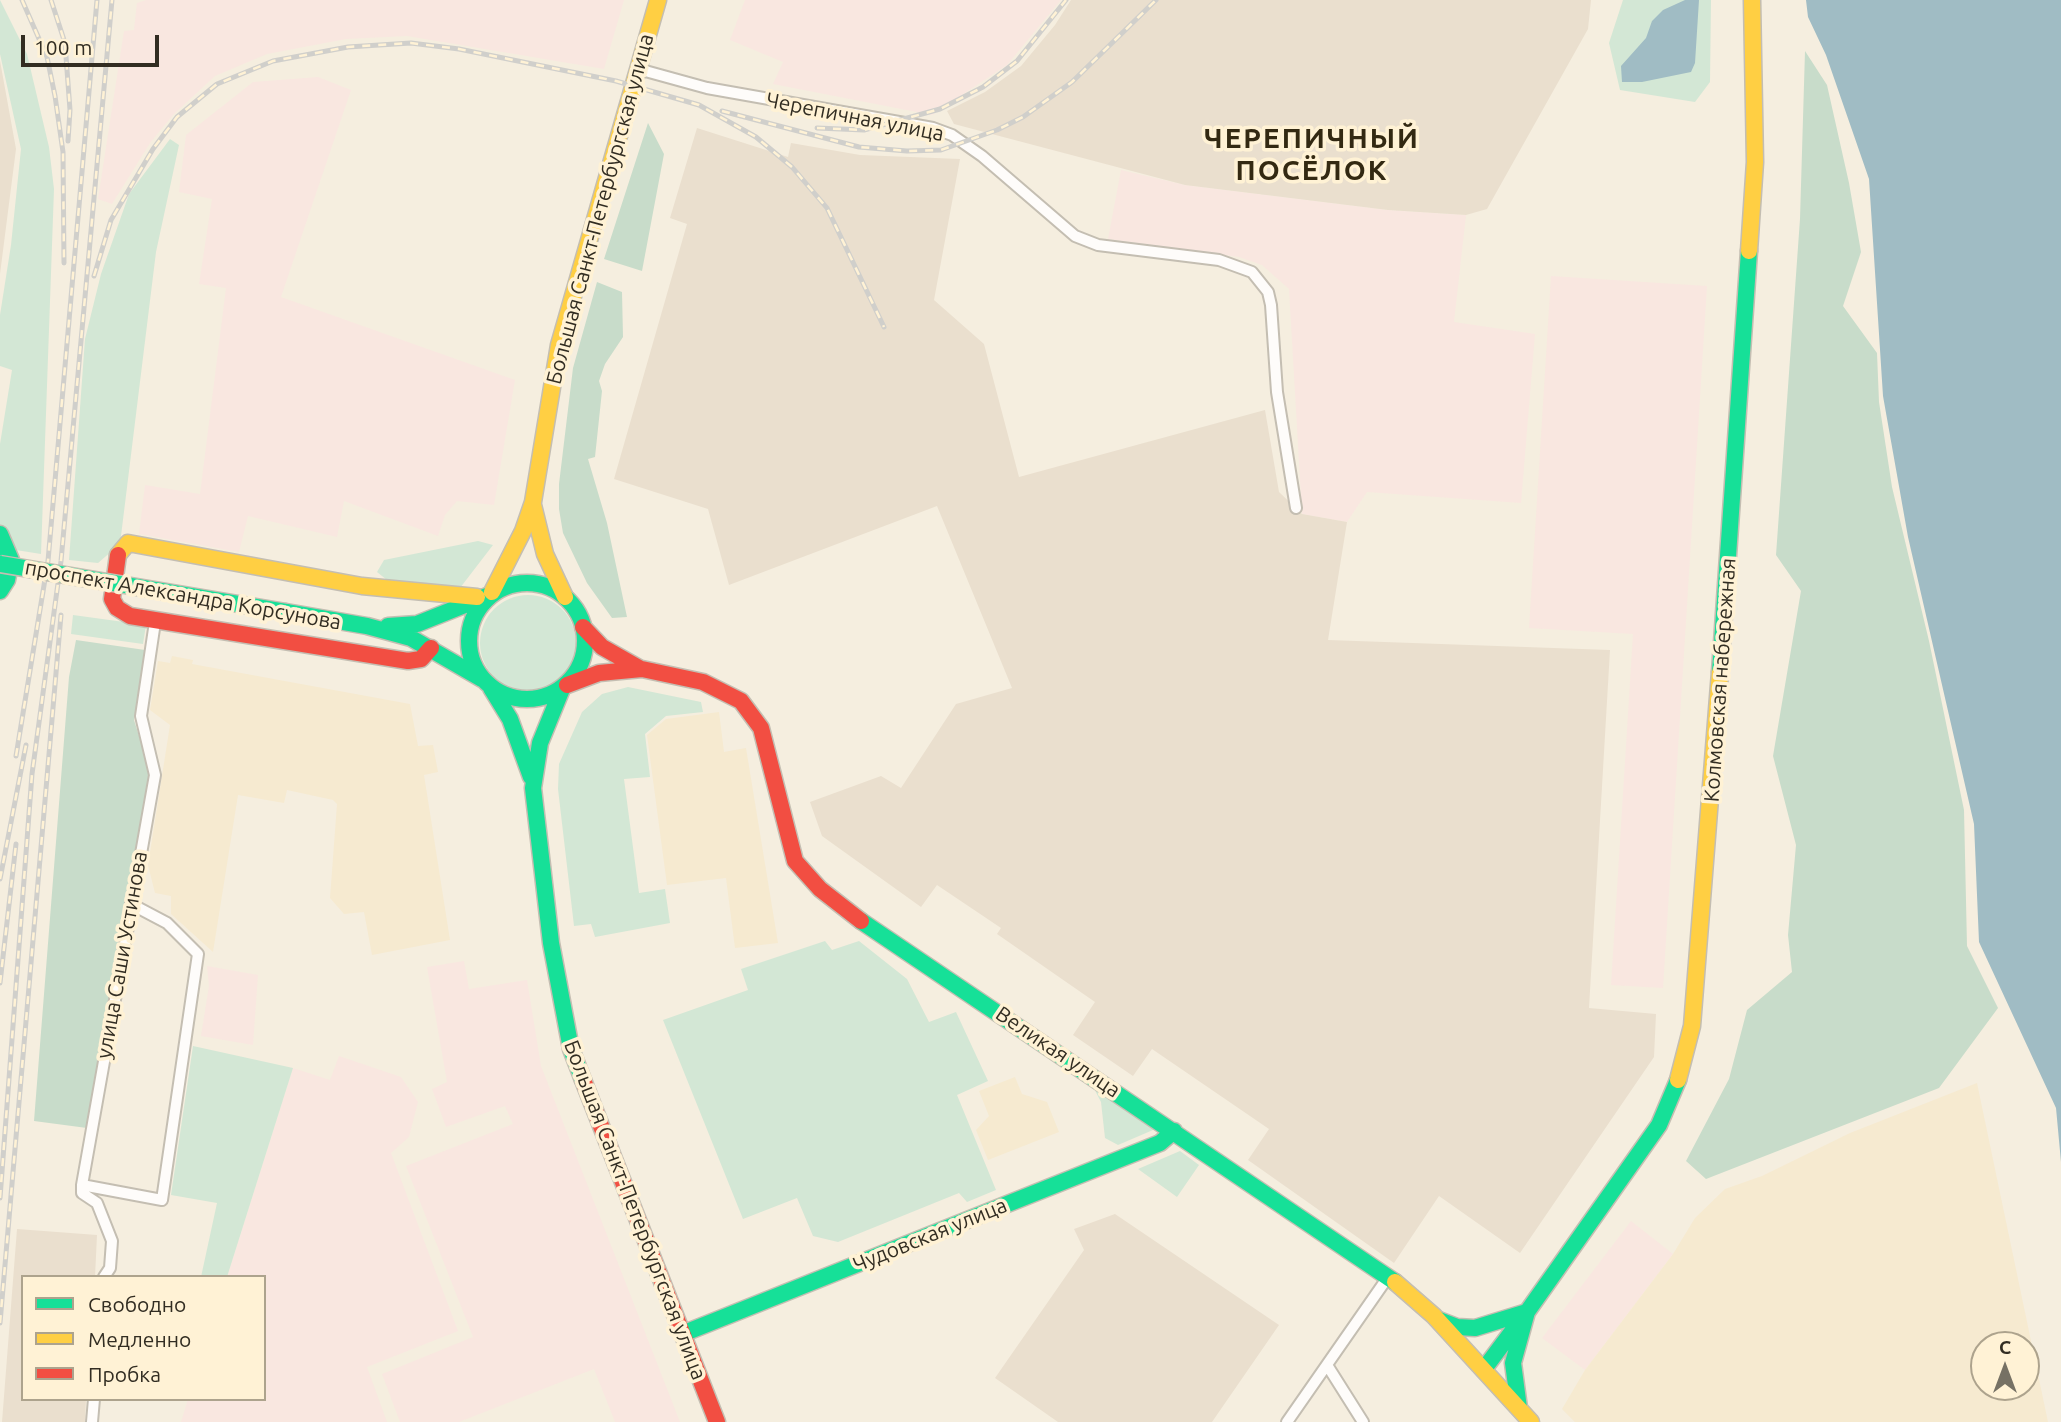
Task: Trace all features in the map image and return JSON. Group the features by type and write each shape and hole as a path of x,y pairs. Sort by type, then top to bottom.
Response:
{"main road":[{"name":"Большая Санкт-Петербургская улица","path":"486,595 523,531 533,502 559,345 658,0"},
{"name":"Колмовская набережная","path":"1484,1369 1659,1125 1681,1072 1690,1038 1703,914 1754,188 1752,0"},
{"name":"Большая Санкт-Петербургская улица","path":"533,502 545,554 567,600"},
{"path":"0,534 12,560 7,580 0,591"},
{"path":"431,648 421,659 408,661 155,622 122,612 112,599 117,556 128,542 362,586 486,595 529,582 551,588 567,600 583,627 602,647 642,669"},
{"name":"проспект Александра Корсунова","path":"0,564 367,626 411,638 487,683"},
{"path":"486,595 475,615 470,636 471,657 487,683 507,697 530,701 599,673 642,669"},
{"name":"проспект Александра Корсунова","path":"367,626 417,624 486,595"},
{"path":"564,687 582,663 586,640 583,627"},
{"name":"Великая улица","path":"642,669 703,681 731,695 749,709 761,728 795,861 820,889 847,911 1388,1277 1434,1315 1531,1422"},
{"name":"Большая Санкт-Петербургская улица","path":"487,683 514,729 533,788 553,959 569,1040 717,1422"},
{"name":"Большая Санкт-Петербургская улица","path":"533,788 540,743 564,687"},
{"name":"Чудовская улица","path":"682,1334 1160,1143 1174,1131"},
{"path":"1434,1315 1447,1324 1467,1328 1496,1324 1527,1311"},
{"path":"1519,1408 1514,1353 1527,1311"}],"street":[{"name":"Черепичная улица","path":"638,69 707,88 933,128 952,135 982,156 1075,236 1098,246 1219,260 1252,272 1268,292 1271,305 1277,392 1296,508"},
{"name":"улица Саши Устинова","path":"82,1185 155,775 141,716 155,622"},
{"path":"105,1275 110,1268 112,1241 97,1203 82,1193 82,1185 162,1200 198,954 167,923 131,904"},
{"path":"1287,1422 1388,1277"},
{"path":"1327,1365 1363,1422"},
{"path":"92,1422 94,1401"}],"shaded area":[{"path":"146,0 624,0 604,69 407,36 346,39 267,54 215,76 173,115 150,143 112,204 98,199 124,31 134,30 137,3"},
{"path":"745,0 1061,0 1007,65 932,115 773,84 783,62 730,40"},
{"path":"1071,0 1591,0 1588,29 1487,209 1466,215 1388,210 1185,185 954,124 947,111 985,92 1021,66 1055,25"},
{"path":"0,61 16,149 0,274"},
{"path":"318,77 351,90 281,297 515,380 494,505 457,501 445,515 438,536 344,501 337,537 248,516 239,552 139,534 145,485 200,494 226,288 199,284 212,199 179,192 186,135 253,82"},
{"path":"697,128 788,157 791,143 860,155 960,159 934,300 984,344 1019,477 1265,410 1279,492 1302,514 1347,522 1328,640 1610,650 1589,1008 1656,1014 1654,1057 1520,1253 1439,1196 1394,1263 1248,1160 1269,1129 1152,1049 1133,1076 1073,1035 1095,1002 997,934 1001,928 937,885 921,907 822,836 810,802 881,776 901,788 956,704 1012,688 937,506 729,585 708,509 614,479 687,224 670,218"},
{"path":"1121,170 1185,185 1388,210 1466,215 1454,322 1535,334 1521,503 1367,492 1347,522 1302,514 1289,289 1262,265 1239,257 1108,239"},
{"path":"1551,276 1707,286 1663,988 1611,985 1633,634 1529,628"},
{"path":"172,656 193,660 192,664 410,704 418,746 433,745 438,772 424,775 450,940 372,955 364,912 344,914 330,898 337,804 333,800 287,790 284,803 238,795 213,952 171,914 171,896 155,893 148,865 170,725 150,710 158,661 170,663"},
{"path":"719,712 724,752 746,748 778,943 735,948 726,878 667,885 647,735 666,719"},
{"path":"464,961 469,989 527,980 541,1066 680,1422 615,1422 594,1369 459,1422 400,1422 382,1374 473,1337 406,1166 513,1124 505,1106 446,1127 432,1089 447,1082 427,967"},
{"path":"207,966 258,975 253,1045 201,1036 209,986"},
{"path":"339,1056 401,1077 418,1102 409,1137 391,1153 458,1331 367,1367 387,1422 181,1422 187,1401 266,1401 266,1275 228,1275 293,1068 330,1080"},
{"path":"1015,1077 1022,1094 1047,1102 1059,1132 988,1160 976,1130 989,1116 979,1091"},
{"path":"1977,1083 2029,1331 1970,1331 1970,1401 2040,1401 2040,1384 2048,1422 1575,1422 1562,1409 1585,1370 1673,1254 1695,1218 1725,1189 1762,1176 1850,1133"},
{"path":"1115,1214 1279,1325 1212,1422 1058,1422 995,1378 1084,1250 1074,1229"},
{"path":"1631,1221 1673,1254 1585,1370 1542,1338"},
{"path":"17,1229 97,1235 95,1275 21,1275 21,1401 86,1401 85,1422 2,1422"}],"green space":[{"path":"0,0 27,54 49,147 54,189 41,554 16,550 0,526 0,444 12,370 0,366 0,315 11,245 21,149 0,54"},
{"path":"1623,0 1711,0 1710,82 1695,102 1620,90 1609,43"},
{"path":"1805,51 1827,85 1849,183 1861,252 1843,306 1877,353 1879,402 1892,487 1929,641 1964,810 1967,946 1998,1008 1939,1088 1706,1179 1686,1161 1729,1079 1747,1010 1792,972 1788,935 1796,845 1773,756 1801,591 1776,555 1800,219"},
{"path":"648,123 664,154 642,271 604,259"},
{"path":"170,139 179,145 156,252 120,544 98,563 69,560 85,339 101,274 129,194"},
{"path":"597,282 622,292 623,337 605,364 599,381 602,391 595,457 588,459 607,523 627,617 612,618 587,583 563,533 559,509 559,484 573,368"},
{"path":"478,541 493,545 460,588 400,583 387,580 377,572 384,560"},
{"path":"528,595 546,599 562,609 572,625 576,643 572,661 562,677 546,687 528,691 510,687 494,677 484,661 480,643 484,625 494,609 510,599"},
{"path":"73,615 146,625 143,644 71,634"},
{"path":"76,640 145,650 134,720 151,774 87,1128 34,1121 69,677"},
{"path":"628,687 701,702 703,712 666,716 645,734 650,777 624,779 639,893 665,889 670,923 595,937 591,924 574,926 558,789 559,764 582,712 602,694"},
{"path":"825,941 832,950 859,941 907,979 929,1022 956,1012 988,1081 957,1095 996,1190 967,1202 959,1193 838,1242 813,1236 797,1198 743,1219 663,1020 748,990 741,969"},
{"path":"193,1046 293,1068 228,1275 201,1275 217,1203 171,1195"},
{"path":"1088,1077 1154,1126 1153,1130 1118,1145 1105,1138 1101,1102"},
{"path":"1180,1151 1199,1165 1177,1197 1138,1169"}],"water":[{"path":"1685,0 1699,0 1695,63 1691,72 1642,82 1622,82 1621,66 1646,38 1652,21 1663,10"},
{"path":"1806,0 2061,0 2061,1162 2056,1108 1979,942 1974,824 1908,537 1883,396 1869,179 1826,55 1808,17"}],"railway":[{"path":"22,0 47,57 55,96 63,152 64,263"},
{"path":"51,0 65,43 70,110 68,141"},
{"path":"16,756 48,561 97,0"},
{"path":"0,1198 32,774 61,561 112,0"},
{"path":"817,128 864,130 940,109 983,87 1017,61 1066,0"},
{"path":"722,111 859,147 907,151 941,150 997,130 1023,117 1072,82 1156,0"},
{"path":"94,276 111,220 153,149 177,117 217,84 273,61 348,47 411,43 459,49 616,81 699,105 756,137 792,167 827,208 884,327"},
{"path":"0,1323 61,615"},
{"path":"0,879 26,745"},
{"path":"0,983 16,844"}],"traffic: fast":[{"path":"1720,672 1749,251"},
{"path":"0,534 11,560 7,580 0,591"},
{"path":"0,564 286,612"},
{"path":"527,583 549,587 568,600 581,619 585,641 581,663 568,682 549,695 527,699 505,695 486,682 473,663 469,641 473,619 486,600 505,587 527,583"},
{"path":"388,626 417,624 487,596"},
{"path":"286,612 367,626 411,638 482,679"},
{"path":"491,688 510,719 531,777"},
{"path":"562,689 540,743 533,788 551,943 571,1049 583,1080"},
{"path":"861,921 1395,1282"},
{"path":"1519,1408 1513,1363 1527,1312 1659,1125 1678,1080"},
{"path":"682,1334 1160,1143 1174,1131"},
{"path":"1439,1320 1457,1327 1475,1328 1527,1312"},
{"path":"1484,1369 1517,1325"}],"traffic: slow":[{"path":"492,592 523,531 533,502 559,345 658,0"},
{"path":"1749,251 1755,162 1752,0"},
{"path":"533,505 545,554 565,597"},
{"path":"118,555 128,543 362,586 477,597"},
{"path":"1678,1080 1692,1026 1720,672"},
{"path":"1395,1282 1434,1316 1531,1422"}],"traffic: jam":[{"path":"118,555 112,599 117,608 130,616 408,661 421,659 431,648"},
{"path":"583,627 602,647 639,668"},
{"path":"567,685 599,673 642,669 703,682 741,701 761,728 795,861 820,889 861,921"},
{"path":"583,1080 717,1422"}],"district":[{"name":"ЧЕРЕПИЧНЫЙ ПОСЁЛОК","path":"1312,155"}]}
